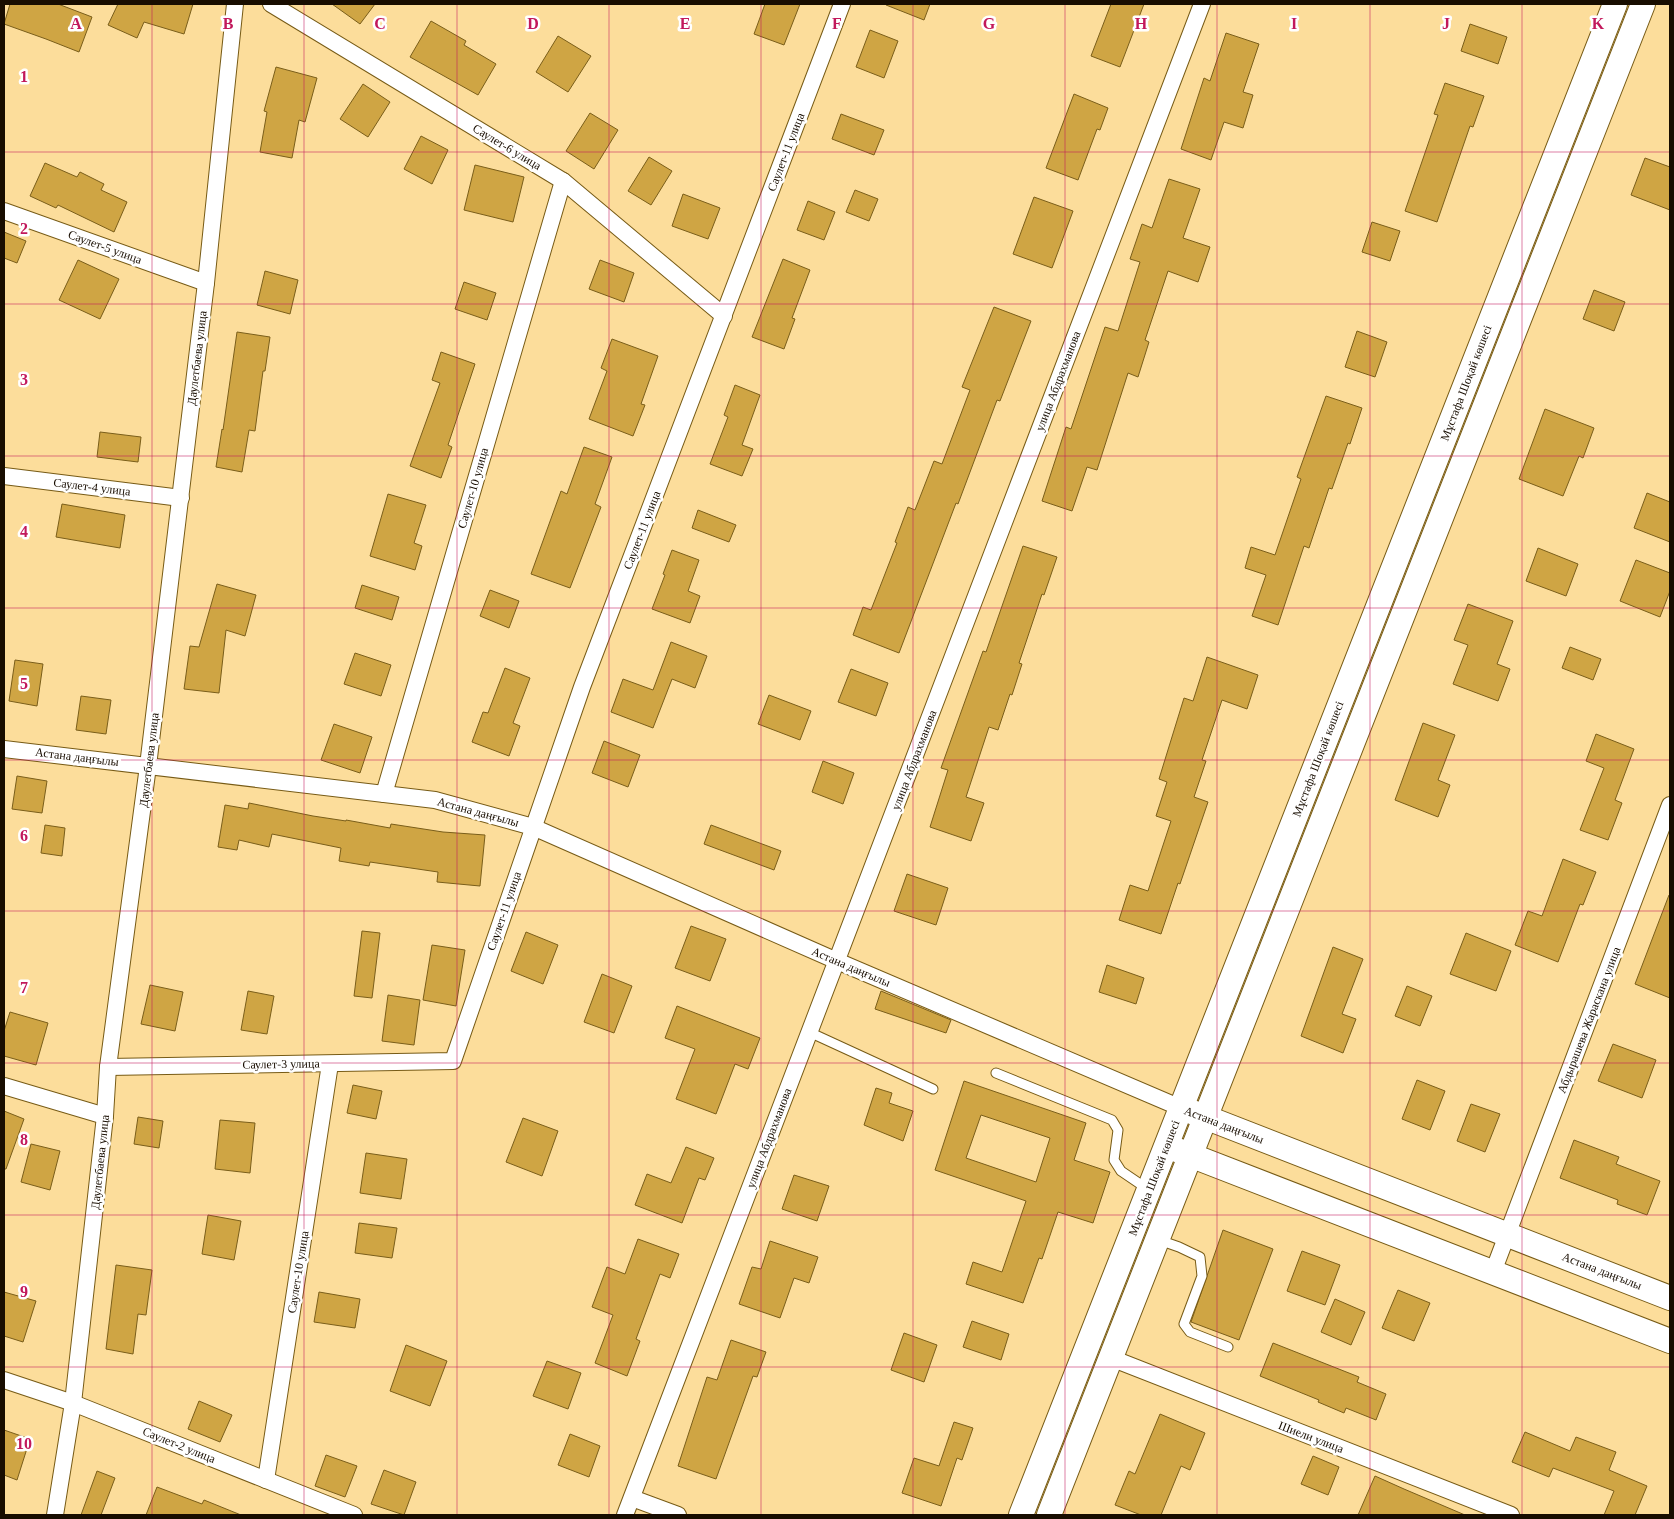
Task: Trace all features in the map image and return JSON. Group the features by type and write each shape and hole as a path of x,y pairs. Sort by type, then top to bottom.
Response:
{"street":[{"name":"Даулетбаева улица","path":"55,1515 73,1403 105,1116 108,1067 181,498 235,4"},
{"name":"Саулет-6 улица","path":"271,4 563,181 724,316"},
{"name":"Саулет-11 улица","path":"453,1061 582,687 842,4"},
{"name":"улица Абдрахманова","path":"625,1515 1202,4"},
{"name":"Мұстафа Шоқай көшесі","path":"1021,1515 1615,4"},
{"name":"Мұстафа Шоқай көшесі","path":"1049,1515 1643,4"},
{"name":"Саулет-10 улица","path":"384,794 563,181"},
{"name":"Саулет-5 улица","path":"4,211 206,283"},
{"name":"Саулет-4 улица","path":"4,476 181,498"},
{"name":"Астана даңғылы","path":"4,749 435,800 533,827 837,961 1205,1118 1670,1298"},
{"name":"Абдырашева Жараскана улица","path":"1493,1272 1670,805"},
{"name":"Саулет-3 улица","path":"108,1067 453,1061"},
{"name":"Саулет-10 улица","path":"266,1480 330,1064"},
{"path":"4,1086 105,1116"},
{"path":"1166,1146 1670,1341"},
{"name":"Шиели улица","path":"1111,1358 1511,1515"},
{"name":"Саулет-2 улица","path":"4,1380 73,1403 354,1515"},
{"path":"632,1498 678,1515"}],"lane":[{"path":"809,1032 933,1090"},
{"path":"996,1073 1112,1120 1118,1130 1114,1160 1121,1171 1149,1190"},
{"path":"1158,1240 1200,1257 1202,1276 1184,1324 1190,1332 1228,1347"}],"building":[{"path":"10,4 58,4 92,17 79,52 4,24"},
{"path":"118,4 193,4 184,34 144,22 137,38 108,25"},
{"path":"332,4 375,4 360,24"},
{"path":"765,4 800,4 784,45 754,34"},
{"path":"886,4 930,4 924,20"},
{"path":"1111,4 1144,4 1120,67 1091,56"},
{"path":"431,21 466,41 464,45 496,64 478,95 410,57"},
{"path":"1470,24 1507,37 1498,64 1461,51"},
{"path":"870,30 898,41 884,78 856,67"},
{"path":"1226,33 1259,44 1243,92 1253,95 1243,128 1224,122 1211,160 1181,149 1204,78 1210,81"},
{"path":"558,36 591,56 568,92 536,72"},
{"path":"276,67 317,78 305,122 299,120 292,158 260,152 267,112 264,111"},
{"path":"1445,83 1484,96 1473,127 1470,126 1437,222 1405,211 1438,115 1434,114"},
{"path":"363,84 390,102 368,137 340,119"},
{"path":"1074,94 1108,108 1100,130 1097,129 1078,180 1046,168"},
{"path":"590,113 618,130 594,169 566,151"},
{"path":"841,114 884,130 874,155 832,139"},
{"path":"421,136 448,150 432,184 404,169"},
{"path":"649,157 672,171 651,205 628,191"},
{"path":"1645,158 1670,167 1670,210 1631,195"},
{"path":"45,163 77,177 80,172 104,184 101,190 127,202 114,232 58,205 56,208 30,196"},
{"path":"475,165 524,177 513,222 464,210"},
{"path":"1169,179 1200,189 1183,238 1210,247 1198,282 1168,271 1145,340 1149,342 1138,377 1128,373 1097,470 1087,467 1072,511 1042,501 1066,427 1071,429 1105,327 1118,331 1140,262 1130,259 1142,224 1152,228"},
{"path":"855,190 878,199 869,221 846,212"},
{"path":"683,194 720,208 708,239 672,226"},
{"path":"1034,197 1073,211 1052,268 1013,254"},
{"path":"808,201 835,212 824,240 797,230"},
{"path":"1372,222 1400,231 1390,261 1362,252"},
{"path":"4,232 26,241 17,263 4,258"},
{"path":"783,259 810,270 792,318 795,319 784,349 752,337"},
{"path":"78,260 119,279 100,319 59,300"},
{"path":"600,260 634,273 624,302 589,289"},
{"path":"265,271 298,280 290,314 257,305"},
{"path":"464,282 496,293 487,320 455,309"},
{"path":"1594,290 1625,302 1614,331 1583,319"},
{"path":"994,307 1031,321 1000,401 997,400 958,504 956,503 899,653 853,635 863,607 871,610 897,543 895,542 908,507 915,510 934,461 942,464 970,390 962,387"},
{"path":"1357,331 1387,342 1375,377 1345,367"},
{"path":"237,332 270,337 265,371 263,371 255,431 249,430 242,472 216,467"},
{"path":"612,339 658,356 641,404 645,405 633,436 589,419 607,371 601,368"},
{"path":"441,352 475,364 448,445 452,447 441,478 410,466 440,383 432,380"},
{"path":"735,385 760,395 742,445 753,449 742,476 710,464 728,417 724,415"},
{"path":"1326,396 1362,408 1332,489 1329,488 1309,548 1304,546 1278,625 1252,616 1266,575 1245,568 1251,547 1275,555 1301,479 1297,477"},
{"path":"1545,409 1594,428 1583,458 1579,456 1563,496 1519,479"},
{"path":"100,432 141,437 138,462 97,457"},
{"path":"584,447 612,457 595,504 601,507 570,588 531,574 561,491 567,494"},
{"path":"1647,493 1670,502 1670,542 1634,528"},
{"path":"388,494 426,505 414,543 422,546 415,570 370,556"},
{"path":"62,504 125,515 120,548 56,537"},
{"path":"698,510 736,525 729,542 692,528"},
{"path":"1023,546 1057,557 1044,595 1042,594 1019,663 1022,664 1012,695 1010,694 998,730 989,727 966,797 984,803 971,841 930,827 948,770 941,768 983,651 986,652"},
{"path":"1538,548 1578,564 1566,596 1526,581"},
{"path":"672,550 699,560 688,591 700,596 690,623 652,609"},
{"path":"1636,560 1670,573 1670,591 1660,617 1620,601"},
{"path":"217,584 256,595 245,636 226,630 219,693 184,689 190,646 199,647"},
{"path":"362,585 399,597 392,620 355,608"},
{"path":"490,590 519,601 509,628 480,616"},
{"path":"1468,604 1513,621 1497,664 1510,669 1498,701 1453,684 1468,645 1454,640"},
{"path":"671,642 707,656 695,688 672,679 653,728 611,712 623,679 653,690"},
{"path":"1570,647 1601,659 1593,680 1562,668"},
{"path":"355,653 391,665 381,696 344,684"},
{"path":"1207,657 1258,675 1247,709 1222,700 1202,760 1206,761 1194,797 1208,802 1161,934 1119,920 1130,885 1148,891 1171,821 1156,816 1167,782 1159,779 1184,698 1193,701"},
{"path":"15,660 43,664 37,706 9,701"},
{"path":"505,668 530,678 513,723 520,726 509,756 472,742 483,712 488,713"},
{"path":"851,669 888,683 876,716 838,702"},
{"path":"769,695 811,711 800,740 758,724"},
{"path":"81,696 111,700 106,734 76,730"},
{"path":"1423,723 1455,735 1438,780 1450,785 1438,817 1395,800"},
{"path":"334,724 372,737 360,773 321,760"},
{"path":"1596,734 1634,749 1615,800 1622,803 1608,840 1580,830 1604,768 1586,761"},
{"path":"604,741 640,755 628,787 592,773"},
{"path":"823,761 854,773 843,804 812,792"},
{"path":"17,776 47,781 42,813 12,809"},
{"path":"249,803 313,816 390,828 391,824 443,832 485,835 480,886 437,882 438,872 370,862 369,866 339,861 341,848 272,834 269,847 239,840 237,850 218,847 225,805 248,809"},
{"path":"45,825 65,828 62,856 41,853"},
{"path":"711,825 781,851 774,870 704,844"},
{"path":"1563,859 1596,872 1583,905 1580,904 1558,962 1515,945 1528,911 1542,916"},
{"path":"907,874 948,888 936,925 894,911"},
{"path":"1670,895 1670,998 1635,984"},
{"path":"691,926 726,939 710,981 675,968"},
{"path":"362,931 380,933 372,998 354,996"},
{"path":"526,932 558,945 543,984 511,971"},
{"path":"1466,933 1511,951 1496,991 1450,974"},
{"path":"432,945 465,950 456,1006 423,1000"},
{"path":"1333,947 1363,959 1342,1014 1356,1019 1343,1053 1301,1036"},
{"path":"1107,965 1144,978 1136,1004 1099,992"},
{"path":"602,974 632,986 614,1033 584,1022"},
{"path":"150,985 183,992 175,1031 141,1024"},
{"path":"1407,986 1432,996 1420,1026 1395,1016"},
{"path":"248,991 274,996 267,1034 241,1030"},
{"path":"881,991 951,1020 946,1033 875,1009"},
{"path":"388,995 420,1000 414,1045 382,1041"},
{"path":"677,1006 760,1038 748,1069 735,1064 716,1114 676,1099 695,1049 665,1038"},
{"path":"10,1012 48,1023 36,1065 4,1056 4,1031"},
{"path":"1613,1044 1656,1060 1642,1098 1598,1081"},
{"path":"1417,1080 1445,1091 1430,1130 1402,1119"},
{"path":"964,1081 1086,1123 1074,1160 1110,1172 1093,1223 1058,1212 1042,1259 1039,1258 1023,1303 966,1284 973,1262 1002,1272 1026,1201 935,1170","holes":["981,1115 1050,1138 1036,1182 966,1158"]},
{"path":"353,1085 382,1091 376,1119 347,1113"},
{"path":"876,1088 892,1093 889,1103 913,1111 903,1141 864,1125"},
{"path":"1471,1104 1500,1114 1485,1152 1457,1141"},
{"path":"4,1111 24,1119 6,1169 4,1169"},
{"path":"138,1117 163,1121 159,1148 134,1144"},
{"path":"523,1118 558,1131 542,1176 506,1162"},
{"path":"220,1120 255,1123 250,1173 215,1169"},
{"path":"1574,1140 1619,1157 1616,1164 1660,1181 1647,1215 1617,1204 1618,1200 1560,1178"},
{"path":"31,1144 60,1151 50,1190 21,1182"},
{"path":"686,1147 714,1158 705,1180 699,1178 682,1223 635,1205 647,1174 671,1183"},
{"path":"366,1153 407,1159 401,1199 360,1193"},
{"path":"794,1175 829,1186 817,1221 782,1209"},
{"path":"208,1215 241,1221 234,1260 202,1254"},
{"path":"359,1223 397,1228 392,1258 355,1253"},
{"path":"1223,1230 1273,1249 1239,1340 1191,1322"},
{"path":"638,1239 679,1254 670,1278 660,1274 636,1339 640,1341 627,1376 595,1363 613,1315 592,1307 607,1267 625,1274"},
{"path":"770,1241 818,1257 809,1283 794,1278 780,1318 739,1304 752,1267 761,1269"},
{"path":"1302,1251 1340,1265 1325,1305 1287,1291"},
{"path":"116,1265 152,1270 146,1315 138,1314 133,1354 106,1349"},
{"path":"1398,1290 1430,1303 1414,1341 1382,1328"},
{"path":"4,1292 36,1301 23,1342 4,1336"},
{"path":"319,1292 360,1299 355,1328 314,1322"},
{"path":"1335,1299 1365,1312 1351,1345 1321,1332"},
{"path":"972,1321 1009,1334 1001,1360 963,1347"},
{"path":"904,1333 937,1345 924,1382 891,1370"},
{"path":"731,1340 766,1352 757,1377 753,1376 716,1479 678,1466 707,1377 717,1380"},
{"path":"1273,1343 1359,1377 1357,1382 1386,1394 1376,1420 1346,1408 1344,1413 1318,1402 1319,1400 1260,1376"},
{"path":"406,1345 447,1361 430,1406 390,1391"},
{"path":"547,1361 581,1373 568,1409 533,1396"},
{"path":"199,1401 232,1415 220,1442 188,1429"},
{"path":"1160,1414 1205,1433 1190,1470 1181,1466 1161,1515 1141,1515 1115,1505 1129,1471 1135,1474"},
{"path":"954,1422 973,1428 962,1460 957,1458 941,1506 902,1493 914,1458 939,1466"},
{"path":"4,1430 30,1439 17,1480 4,1475"},
{"path":"1525,1432 1570,1451 1576,1437 1616,1452 1609,1470 1647,1486 1635,1515 1604,1515 1614,1491 1553,1468 1549,1477 1512,1462"},
{"path":"570,1434 600,1446 589,1477 558,1465"},
{"path":"326,1455 357,1466 345,1497 315,1486"},
{"path":"1313,1456 1339,1467 1328,1495 1301,1484"},
{"path":"384,1470 416,1482 404,1515 371,1504"},
{"path":"97,1471 115,1478 101,1515 81,1515"},
{"path":"1375,1476 1404,1489 1465,1515 1358,1515"},
{"path":"157,1487 202,1504 204,1500 241,1515 146,1515"}]}
